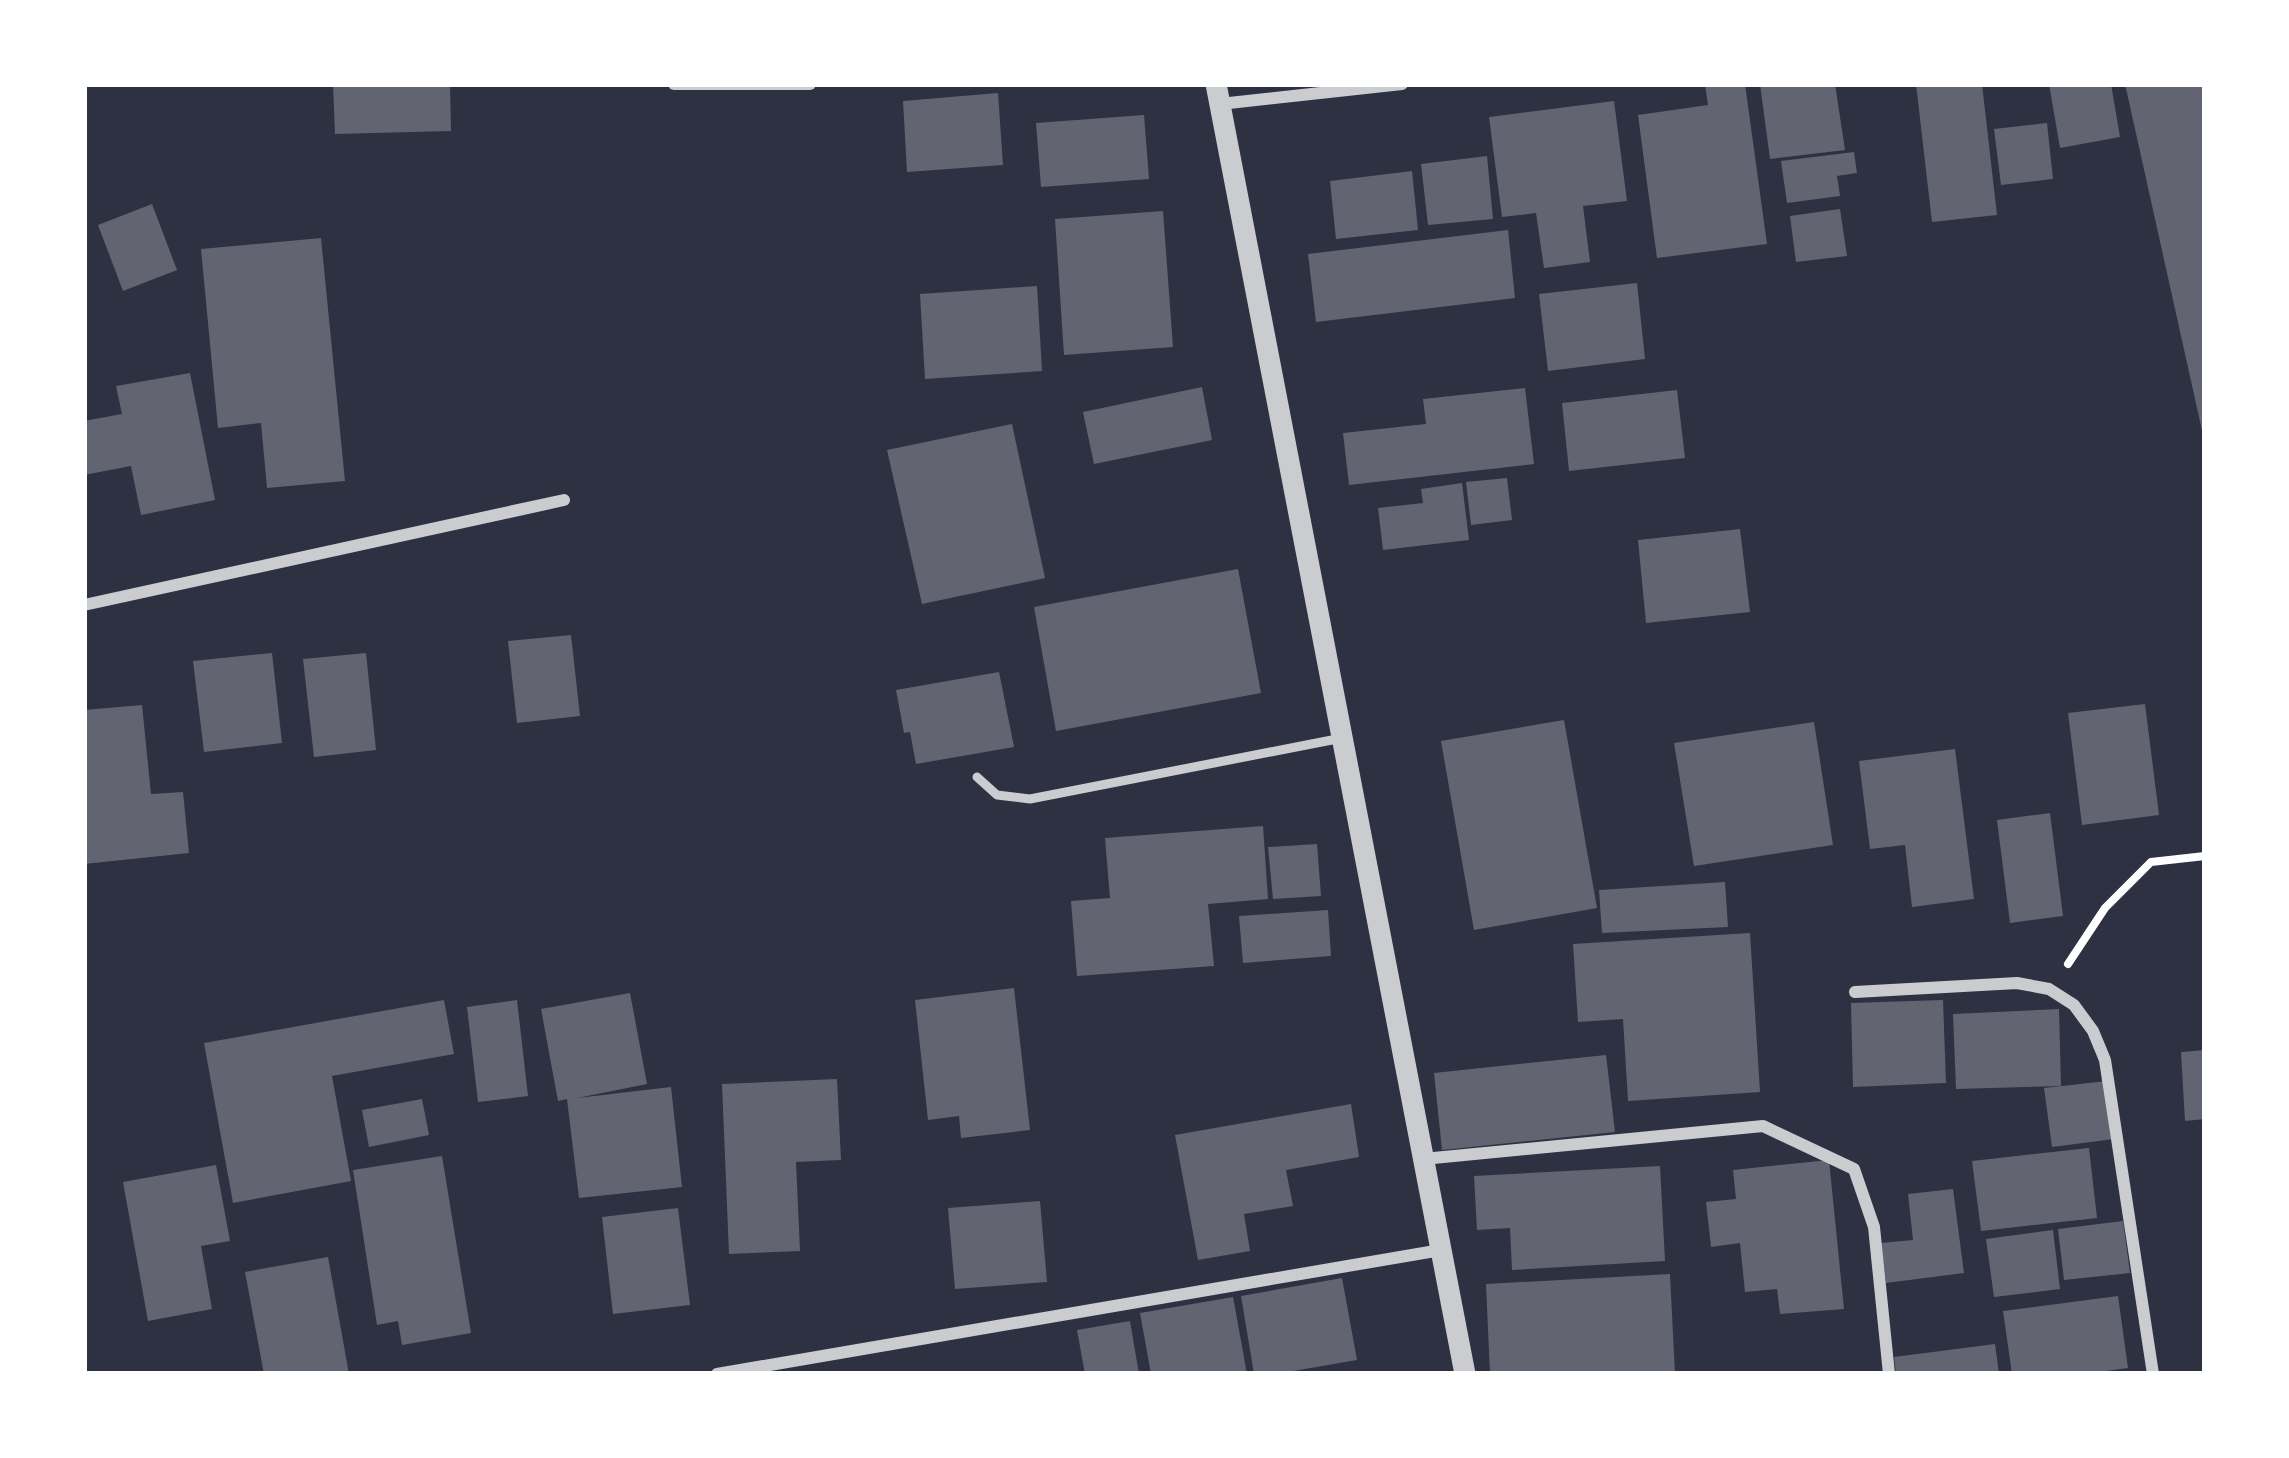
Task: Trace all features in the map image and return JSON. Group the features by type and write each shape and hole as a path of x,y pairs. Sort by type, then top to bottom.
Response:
{"street":[{"path":"674,84 810,84"},
{"path":"1402,84 1218,94 1465,1374"},
{"path":"84,605 565,500"},
{"path":"1855,992 2017,982 2049,989 2074,1005 2093,1031 2105,1060 2153,1374"},
{"path":"1423,1159 1763,1126 1854,1169 1874,1227 1889,1374"},
{"path":"717,1374 1441,1250"}],"lane":[{"path":"977,777 997,795 1030,799 1342,738"}],"path":[{"path":"2049,989 2105,908 2151,862 2205,856"}],"building":[{"path":"333,84 450,84 451,131 335,134"},
{"path":"1705,84 1745,84 1767,244 1657,258 1638,115 1708,105"},
{"path":"1760,84 1835,84 1845,150 1770,159"},
{"path":"1916,84 1982,84 1997,215 1932,222"},
{"path":"2049,84 2111,84 2120,137 2060,148"},
{"path":"2125,84 2205,84 2203,435"},
{"path":"998,93 1003,165 907,172 903,101"},
{"path":"1614,101 1627,201 1583,206 1590,262 1544,268 1536,213 1502,217 1489,117"},
{"path":"1144,115 1149,179 1041,187 1036,123"},
{"path":"2047,123 2053,179 2001,185 1994,129"},
{"path":"1854,152 1857,173 1837,176 1840,196 1787,203 1781,161"},
{"path":"1487,156 1493,219 1428,225 1421,164"},
{"path":"1412,171 1418,230 1336,239 1330,181"},
{"path":"152,204 177,270 123,291 98,225"},
{"path":"1840,209 1847,256 1796,262 1790,216"},
{"path":"1163,211 1173,347 1064,355 1055,219"},
{"path":"1508,230 1515,298 1316,322 1308,254"},
{"path":"321,238 345,481 267,488 261,423 218,428 201,249"},
{"path":"1637,283 1645,359 1548,371 1539,294"},
{"path":"1037,286 1042,371 925,379 920,294"},
{"path":"190,373 215,500 141,515 131,466 84,475 84,421 122,414 116,386"},
{"path":"1202,387 1212,440 1094,464 1083,412"},
{"path":"1525,388 1534,464 1349,485 1343,433 1426,424 1423,399"},
{"path":"1677,390 1685,458 1569,471 1562,403"},
{"path":"1012,424 1045,578 922,604 887,450"},
{"path":"1507,478 1512,520 1471,525 1466,482"},
{"path":"1462,483 1469,540 1383,550 1378,508 1423,503 1421,489"},
{"path":"1740,529 1750,612 1646,623 1638,540"},
{"path":"1238,569 1261,693 1056,731 1034,607"},
{"path":"571,635 580,716 517,723 508,641"},
{"path":"272,653 282,743 204,752 193,661"},
{"path":"366,653 376,750 314,757 303,659"},
{"path":"999,672 1014,747 916,764 896,690"},
{"path":"2145,704 2159,815 2082,825 2068,713"},
{"path":"142,705 151,794 183,792 189,853 84,864 84,710"},
{"path":"1564,720 1597,908 1474,930 1441,741"},
{"path":"1814,722 1833,845 1694,866 1674,743"},
{"path":"1955,749 1974,899 1912,907 1905,845 1870,849 1859,761"},
{"path":"2050,813 2063,916 2010,923 1997,820"},
{"path":"1263,826 1268,899 1208,904 1214,966 1077,976 1071,901 1110,898 1105,838"},
{"path":"1317,844 1321,896 1273,899 1268,847"},
{"path":"1725,882 1728,927 1602,933 1599,890"},
{"path":"1328,910 1331,956 1243,963 1239,916"},
{"path":"1750,933 1760,1092 1628,1101 1623,1019 1578,1022 1573,944"},
{"path":"1014,988 1030,1130 961,1138 959,1116 928,1120 915,1000"},
{"path":"630,993 647,1084 577,1098 671,1087 682,1187 579,1198 567,1099 558,1101 541,1009"},
{"path":"444,1000 454,1054 332,1076 351,1181 233,1203 204,1043"},
{"path":"517,1000 528,1096 478,1102 467,1007"},
{"path":"1943,1000 1946,1083 1853,1087 1851,1003"},
{"path":"2059,1009 2061,1086 1956,1089 1953,1014"},
{"path":"2205,1050 2205,1119 2185,1121 2181,1052"},
{"path":"1606,1055 1615,1132 1442,1150 1434,1073"},
{"path":"837,1079 841,1160 796,1162 800,1251 729,1254 722,1084"},
{"path":"2107,1081 2114,1139 2052,1147 2044,1088"},
{"path":"422,1099 429,1135 369,1147 362,1110"},
{"path":"1351,1104 1359,1157 1286,1170 1293,1206 1244,1214 1250,1251 1198,1260 1175,1135"},
{"path":"2089,1148 2097,1218 1981,1231 1972,1161"},
{"path":"442,1156 471,1333 402,1345 398,1321 377,1325 353,1170"},
{"path":"1829,1160 1844,1309 1780,1314 1777,1289 1745,1292 1740,1243 1711,1247 1706,1202 1736,1199 1733,1170"},
{"path":"216,1165 230,1241 201,1246 212,1309 148,1321 123,1182"},
{"path":"1660,1166 1665,1261 1512,1270 1510,1228 1477,1230 1474,1176"},
{"path":"1953,1189 1964,1273 1886,1283 1881,1243 1913,1240 1908,1194"},
{"path":"1040,1201 1047,1282 955,1289 948,1208"},
{"path":"678,1208 690,1305 613,1314 602,1217"},
{"path":"2123,1221 2130,1273 2064,1280 2058,1229"},
{"path":"2053,1230 2060,1289 1994,1297 1986,1239"},
{"path":"328,1257 349,1374 264,1374 245,1272"},
{"path":"1670,1274 1675,1374 1490,1374 1486,1284"},
{"path":"1342,1278 1357,1360 1254,1374 1241,1296"},
{"path":"2118,1296 2128,1368 2084,1374 2012,1374 2003,1311"},
{"path":"1233,1297 1247,1374 1151,1374 1140,1313"},
{"path":"1130,1321 1139,1374 1085,1374 1077,1330"},
{"path":"1995,1344 1999,1374 1896,1374 1894,1357"}]}
